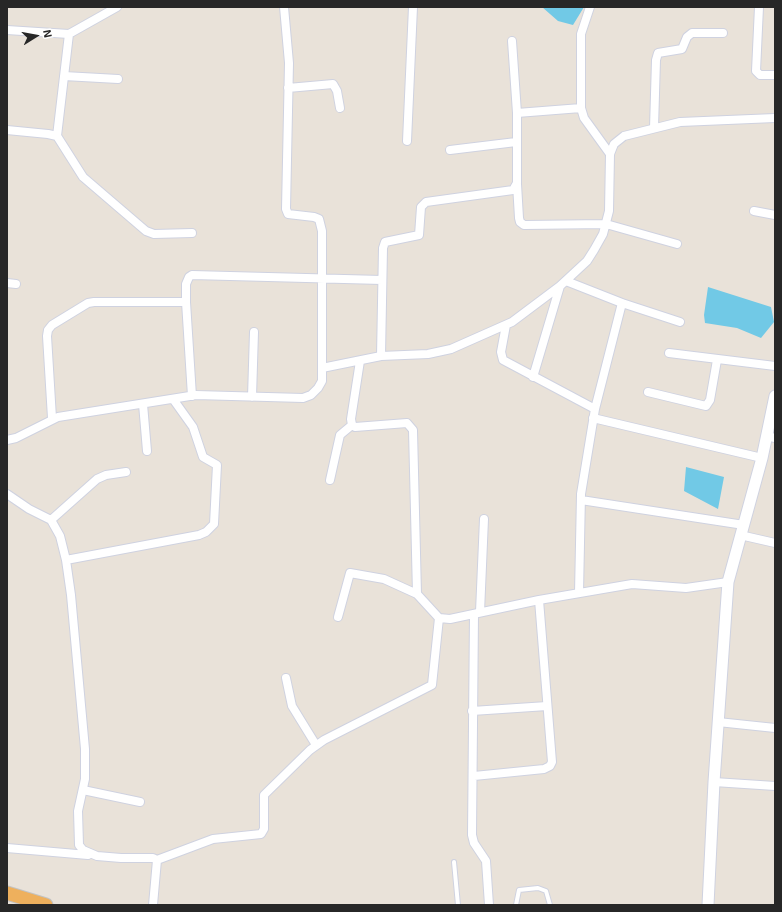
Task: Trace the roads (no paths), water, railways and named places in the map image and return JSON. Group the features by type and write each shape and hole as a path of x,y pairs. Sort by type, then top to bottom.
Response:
{"highway":[{"path":"7,893 46,905"}],"main road":[{"path":"708,905 714,782 728,582 762,458 771,437 775,399"}],"street":[{"path":"7,30 69,34 117,7"},
{"path":"7,440 16,438 52,418 192,396 303,398 311,395 318,388 322,381 322,230 320,219 288,214 286,209 289,54 284,7"},
{"path":"407,142 413,7"},
{"path":"590,7 581,34 581,108 584,118 610,154"},
{"path":"759,7 756,71 760,75 775,76"},
{"path":"654,128 656,60 658,53 682,49 687,37 692,33 723,33"},
{"path":"69,34 57,136 84,177 146,231 154,234 192,232"},
{"path":"512,41 517,113 517,183 520,222 524,225 606,224 677,244"},
{"path":"64,76 118,79"},
{"path":"288,88 333,84 337,91 340,108"},
{"path":"517,113 581,108"},
{"path":"322,368 381,356 440,352 461,346 506,325 563,284 594,250 606,224 609,211 610,154 618,139 624,136 680,122 775,118"},
{"path":"7,130 57,136"},
{"path":"450,150 516,142"},
{"path":"381,356 383,246 385,242 419,235 420,210 422,204 510,191 516,187 517,183"},
{"path":"754,211 775,215"},
{"path":"192,396 186,280 192,275 382,280"},
{"path":"7,283 16,284"},
{"path":"563,284 680,322"},
{"path":"533,377 563,284"},
{"path":"52,418 47,336 48,330 52,325 83,306 94,302 186,302"},
{"path":"579,593 581,500 594,409 622,304"},
{"path":"506,325 501,352 503,360 594,409"},
{"path":"252,397 254,332"},
{"path":"669,353 775,366"},
{"path":"648,392 706,406 710,400 717,360"},
{"path":"352,425 351,419 360,361"},
{"path":"66,560 199,535 206,532 214,524 217,465 203,456 193,427 173,399"},
{"path":"143,404 147,451"},
{"path":"593,418 762,458"},
{"path":"352,425 355,427 408,423 413,430 417,594"},
{"path":"330,480 341,432 352,425"},
{"path":"52,520 97,479 106,475 126,472"},
{"path":"7,494 29,509 52,520 60,536 66,560 71,595 85,749 83,790 78,811 79,845 83,850 97,856"},
{"path":"581,500 742,530 775,543"},
{"path":"484,519 472,711 474,776 472,835 474,843 486,862 489,905"},
{"path":"338,617 350,573 384,580 417,594 439,618 450,619 539,600 632,584 686,588 728,582"},
{"path":"474,776 549,768 552,762 539,600"},
{"path":"7,848 121,858 153,858 157,860 213,838 261,834 264,829 264,795 316,745 432,686 439,618"},
{"path":"286,678 292,706 316,745"},
{"path":"472,711 547,706"},
{"path":"718,722 775,728"},
{"path":"714,782 775,786"},
{"path":"83,790 140,802"},
{"path":"153,905 158,865 157,860"}],"lane":[{"path":"454,862 458,905"},
{"path":"516,905 519,890 538,888 546,891 550,905"}],"water":[{"path":"542,7 584,7 573,25 558,21"},
{"path":"708,287 771,307 774,322 761,338 737,328 705,323 704,315"},
{"path":"686,467 724,477 718,509 684,491"}]}
